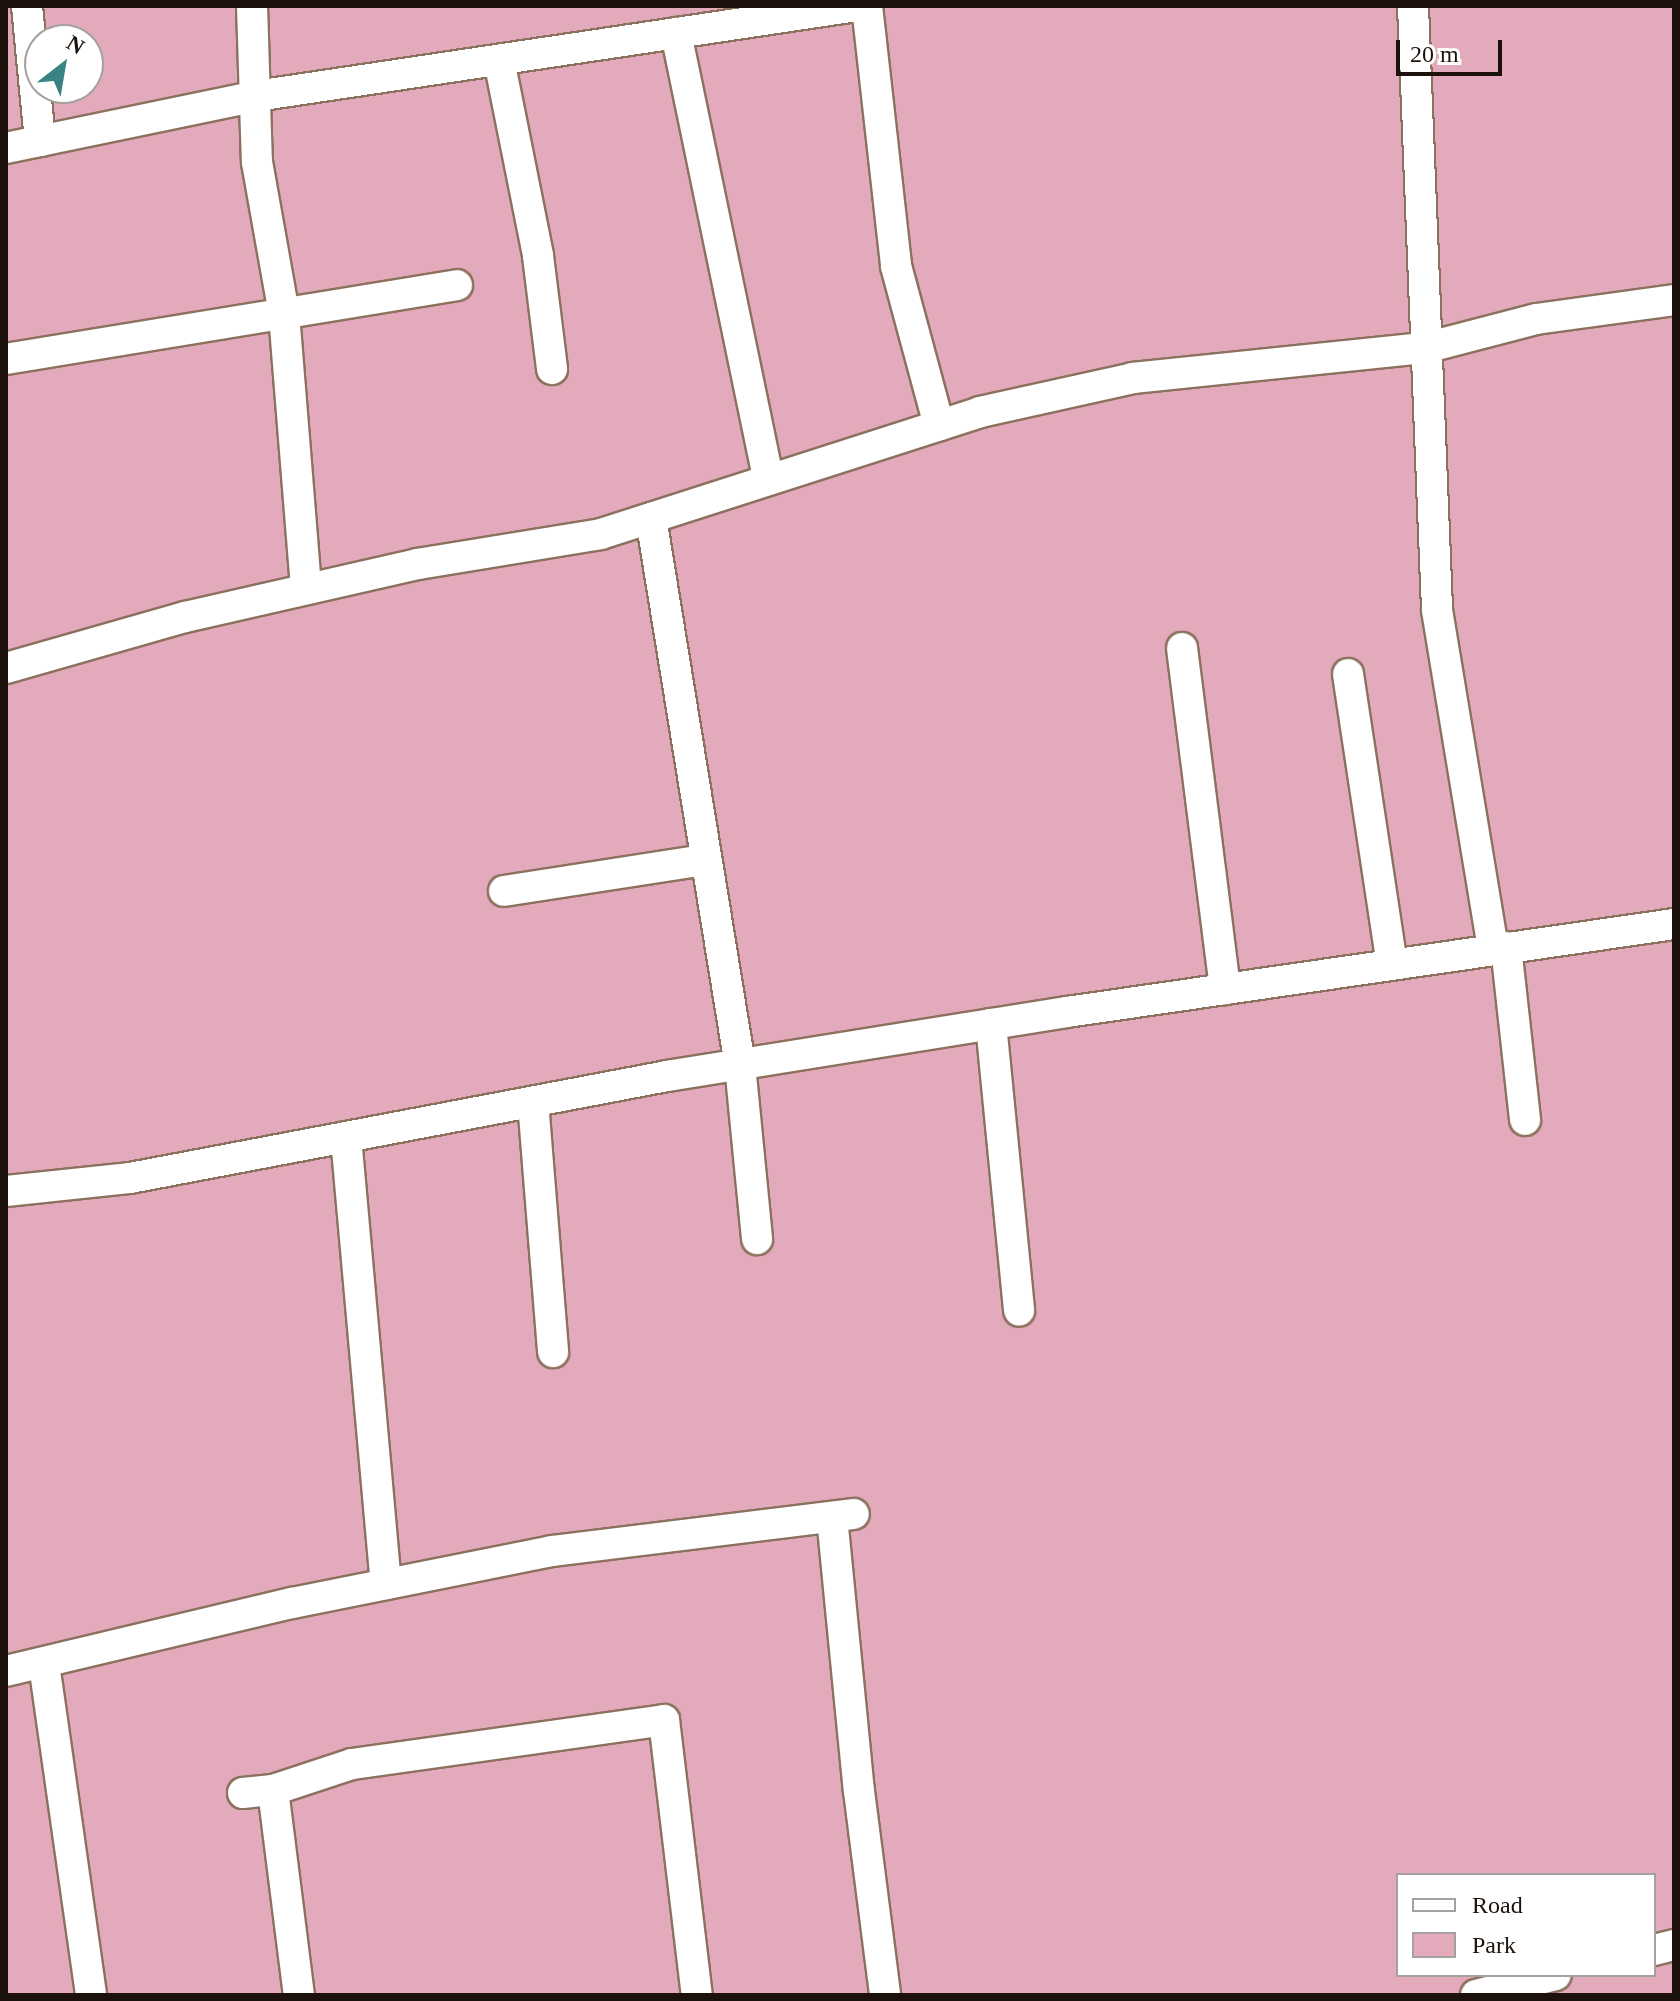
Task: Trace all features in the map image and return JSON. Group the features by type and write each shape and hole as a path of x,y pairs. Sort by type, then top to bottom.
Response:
{"street":[{"path":"27,6 40,141"},
{"path":"252,6 257,162 284,314 306,589"},
{"path":"6,148 256,96 857,6"},
{"path":"867,6 896,266 939,425"},
{"path":"1413,6 1437,610 1500,948 1525,1120"},
{"path":"676,33 768,479"},
{"path":"499,60 538,256 552,369"},
{"path":"6,359 457,285"},
{"path":"6,668 185,617 306,589 418,564 601,534 939,425 1133,378 1425,348 1536,319 1674,300"},
{"path":"651,518 740,1065 757,1239"},
{"path":"1182,648 1225,989"},
{"path":"1348,674 1392,964"},
{"path":"504,891 705,860"},
{"path":"6,1191 130,1178 533,1102 991,1024 1674,924"},
{"path":"991,1024 1019,1311"},
{"path":"533,1102 553,1352"},
{"path":"346,1137 386,1584"},
{"path":"6,1671 292,1603 552,1551 843,1515 859,1791 885,1995"},
{"path":"44,1664 91,1995"},
{"path":"243,1793 273,1790 352,1764 664,1720 697,1995"},
{"path":"273,1790 299,1995"},
{"path":"1476,1995 1548,1977"}],"green space":[{"path":"6,6 1674,6 1674,1995 6,1995"}]}
